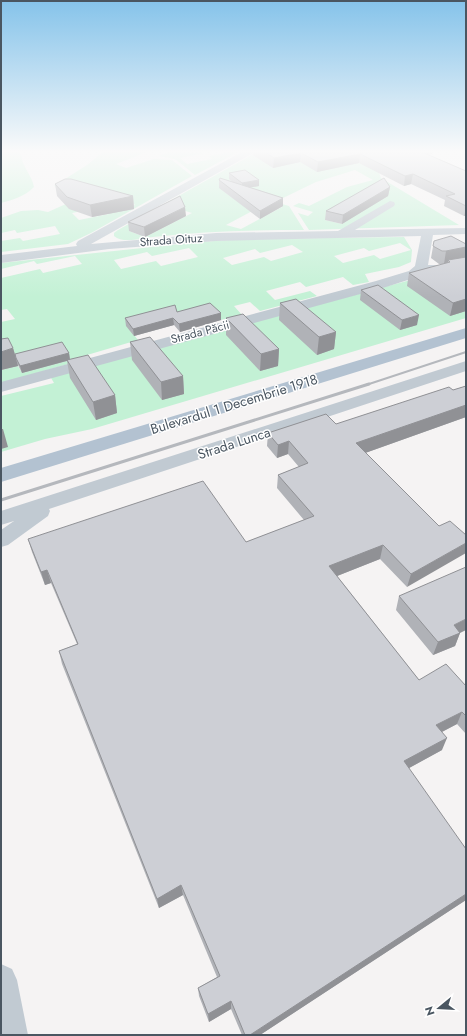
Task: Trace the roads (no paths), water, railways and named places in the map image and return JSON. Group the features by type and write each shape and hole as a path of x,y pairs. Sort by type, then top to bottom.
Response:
{"main road":[{"name":"Bulevardul 1 Decembrie 1918","path":"1,475 466,333"}],"street":[{"path":"70,250 163,200"},
{"name":"Strada Oituz","path":"342,233 390,204"},
{"name":"Strada Oituz","path":"1,258 109,245 216,237 466,231"},
{"path":"428,232 421,268 432,270 445,269 466,264"},
{"path":"102,234 102,240 109,245"},
{"name":"Strada Păcii","path":"1,387 373,286 409,275 421,268"},
{"name":"Strada Lunca","path":"1,518 465,367"},
{"path":"1,540 55,501"},
{"path":"1,980 12,1035"}],"railway":[{"path":"366,385 466,352"},
{"path":"1,500 369,384"}]}
